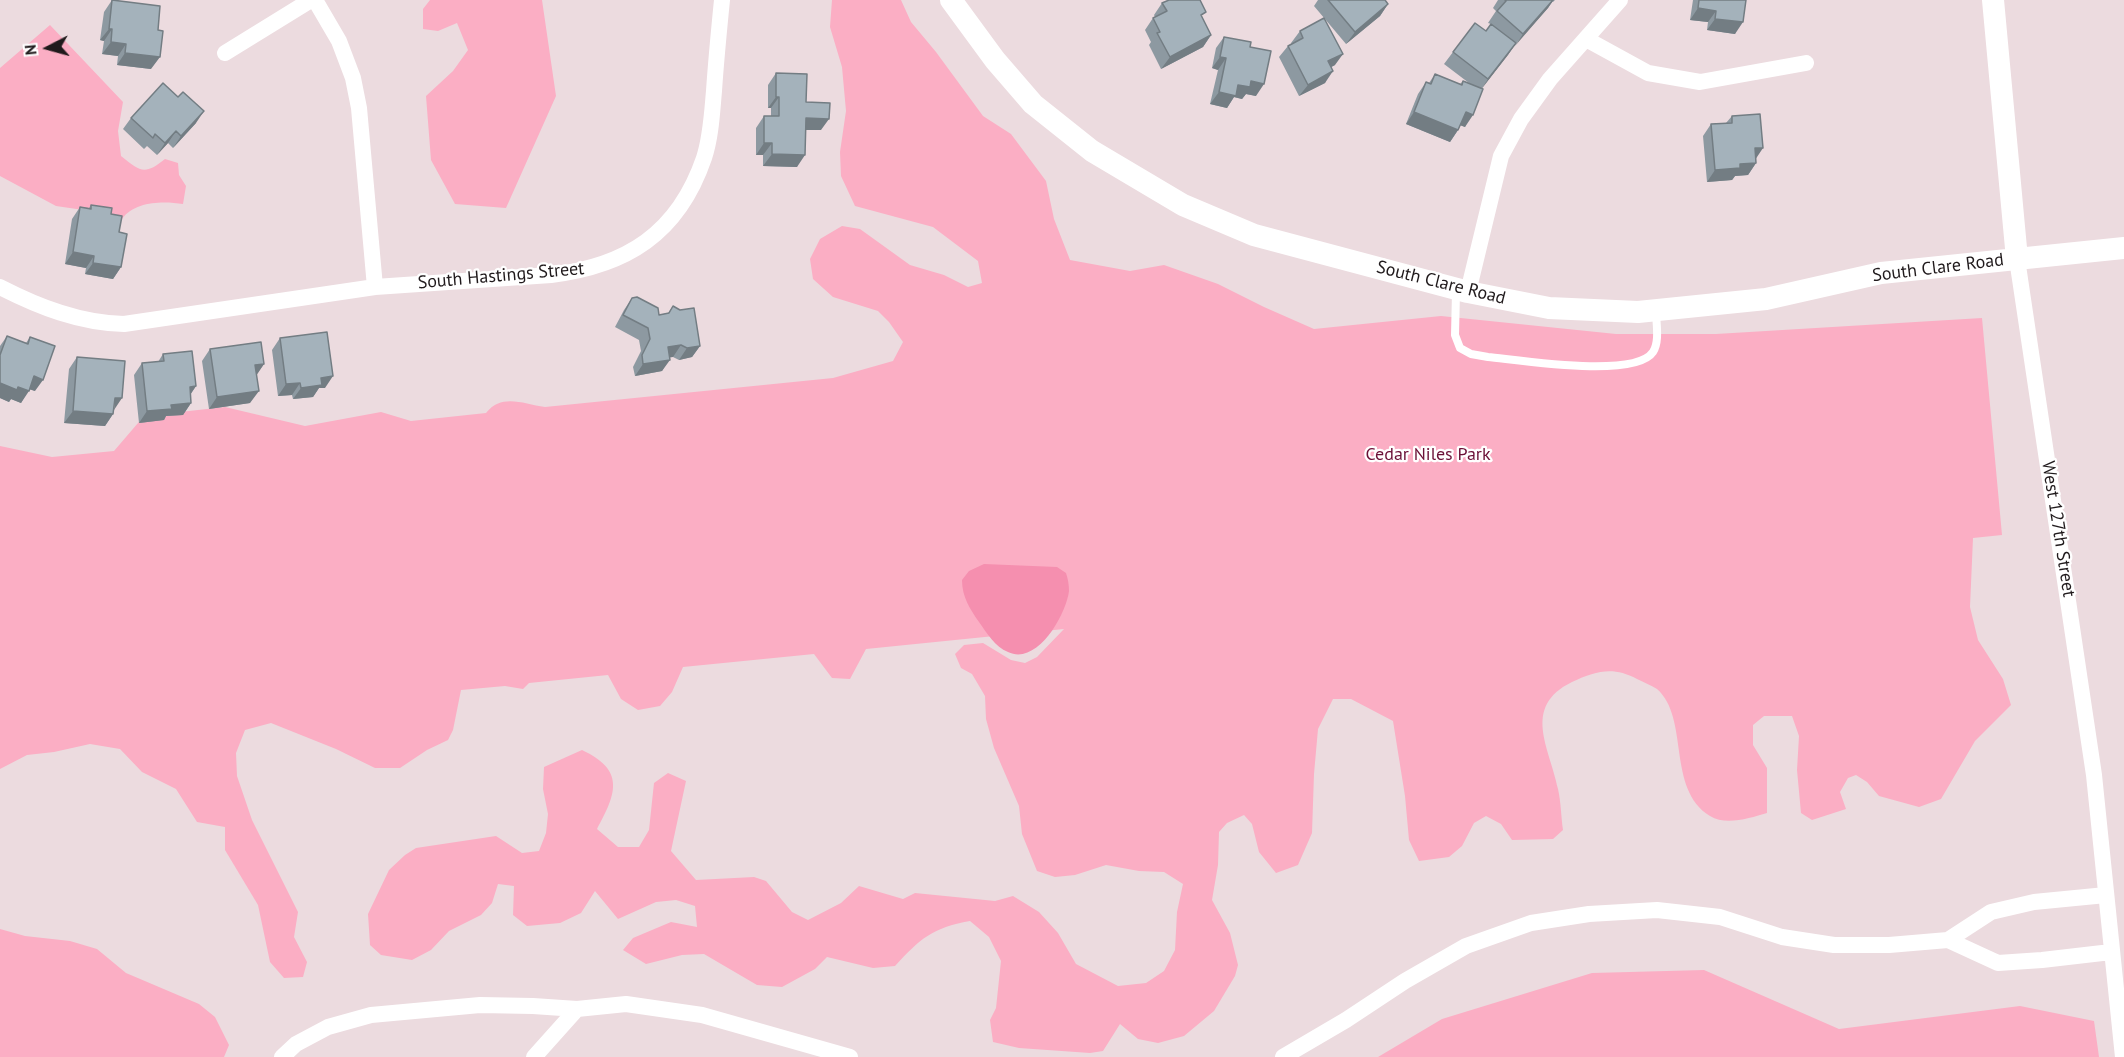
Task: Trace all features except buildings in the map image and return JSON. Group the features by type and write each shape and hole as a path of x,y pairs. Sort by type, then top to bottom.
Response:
{"street":[{"path":"225,53 313,0 339,41 353,78 359,108 375,287"},
{"name":"South Hastings Street","path":"0,287 58,312 102,323 124,324 375,287 550,275 579,272 608,263 638,248 660,231 692,185 704,157 710,128 722,0"},
{"name":"South Clare Road","path":"951,0 995,60 1033,104 1092,151 1183,205 1254,235 1463,290 1550,308 1656,311 1766,299 1881,273 2124,248"},
{"path":"1463,290 1502,156 1521,118 1550,79 1620,0"},
{"name":"West 127th Street","path":"1994,0 2017,259 2094,775 2123,1057"},
{"path":"1586,39 1648,73 1700,82 1806,63"},
{"path":"1283,1057 1466,946 1531,923 1589,914 1657,910 1720,917 1782,937 1834,945 1889,945 1948,940 1990,912 2034,902 2106,895"},
{"path":"1948,940 1998,963 2112,952"},
{"path":"282,1057 296,1044 328,1027 371,1015 480,1005 533,1005 578,1009 626,1004 702,1015 850,1057"},
{"path":"534,1057 578,1009"}],"lane":[{"path":"1463,290 1455,335 1460,348 1471,354 1488,357 1598,367 1630,365 1647,358 1653,352 1656,338 1656,311"}],"green space":[{"path":"430,0 542,0 556,96 506,208 455,204 431,160 426,96 453,71 468,50 457,23 438,31 423,29 423,9"},
{"name":"Cedar Niles Park","path":"832,0 901,0 911,22 983,116 1011,134 1046,181 1054,219 1070,260 1130,271 1164,265 1218,284 1314,329 1441,316 1616,334 1716,334 1982,318 2002,535 1973,538 1970,607 1978,640 2003,679 2011,705 1975,741 1941,799 1919,807 1879,796 1867,782 1856,775 1848,778 1840,792 1846,809 1812,820 1801,813 1797,770 1799,736 1792,716 1764,716 1753,725 1753,745 1767,768 1767,813 1731,821 1716,819 1696,804 1683,772 1673,717 1667,702 1657,689 1620,672 1589,675 1556,692 1547,704 1543,716 1545,744 1559,794 1563,830 1553,839 1512,840 1501,824 1486,816 1474,823 1462,846 1449,857 1419,861 1409,840 1405,796 1393,721 1351,699 1333,699 1318,729 1312,833 1298,865 1276,873 1259,852 1252,824 1244,815 1227,823 1219,832 1218,865 1212,900 1230,933 1238,965 1235,976 1214,1011 1184,1036 1158,1043 1138,1039 1120,1024 1103,1051 1090,1053 1019,1048 993,1042 990,1020 996,1008 1001,961 989,937 970,921 936,931 920,941 895,966 873,968 827,957 815,969 782,987 757,985 704,954 682,955 646,964 623,950 633,938 671,922 697,927 695,906 676,900 656,902 618,919 595,891 581,913 560,923 527,926 513,915 514,886 498,884 492,903 481,915 449,931 431,950 412,960 381,955 370,945 368,914 389,870 416,848 496,836 522,853 539,851 546,833 548,814 543,789 544,767 582,750 596,758 611,774 612,793 597,829 618,847 639,847 649,830 654,783 668,773 686,781 671,851 696,880 754,877 766,881 792,912 808,920 841,903 859,886 903,899 915,893 995,901 1013,896 1039,912 1058,933 1076,964 1118,986 1146,983 1164,971 1175,950 1177,912 1183,884 1164,872 1139,871 1106,865 1075,875 1055,877 1037,871 1022,834 1019,806 994,748 986,719 985,696 972,674 961,668 955,654 964,645 983,643 1011,660 1025,663 1037,657 1064,629 866,649 850,679 832,678 814,654 683,667 672,692 660,706 638,710 621,699 608,675 529,683 523,689 505,686 461,690 453,730 448,740 427,750 400,768 375,768 336,749 271,723 245,730 236,753 237,776 252,820 298,912 294,937 307,962 303,977 284,978 270,962 258,905 225,850 225,827 197,822 176,789 142,772 120,749 90,744 27,755 0,769 0,446 52,457 114,451 144,416 225,407 305,426 381,412 411,421 486,413 499,403 513,401 545,407 833,378 893,361 903,342 878,311 833,297 813,279 810,259 820,239 842,226 860,229 910,265 944,275 968,287 982,283 978,261 933,227 855,206 841,176 840,152 846,111 842,67 830,27"},
{"path":"50,25 123,102 118,131 121,156 142,170 152,168 165,159 178,163 179,175 186,186 183,204 150,204 134,209 122,219 114,221 104,213 56,206 0,176 0,68"},
{"path":"0,929 25,936 70,941 97,949 126,973 199,1004 215,1017 229,1045 224,1057 0,1057"},
{"path":"1704,970 1839,1029 2020,1006 2094,1021 2099,1057 1378,1057 1442,1019 1592,973"}],"shaded area":[{"path":"984,564 1057,567 1066,573 1069,591 1062,613 1048,636 1029,652 1019,654 999,647 988,635 970,607 963,592 962,580 969,571"}]}
